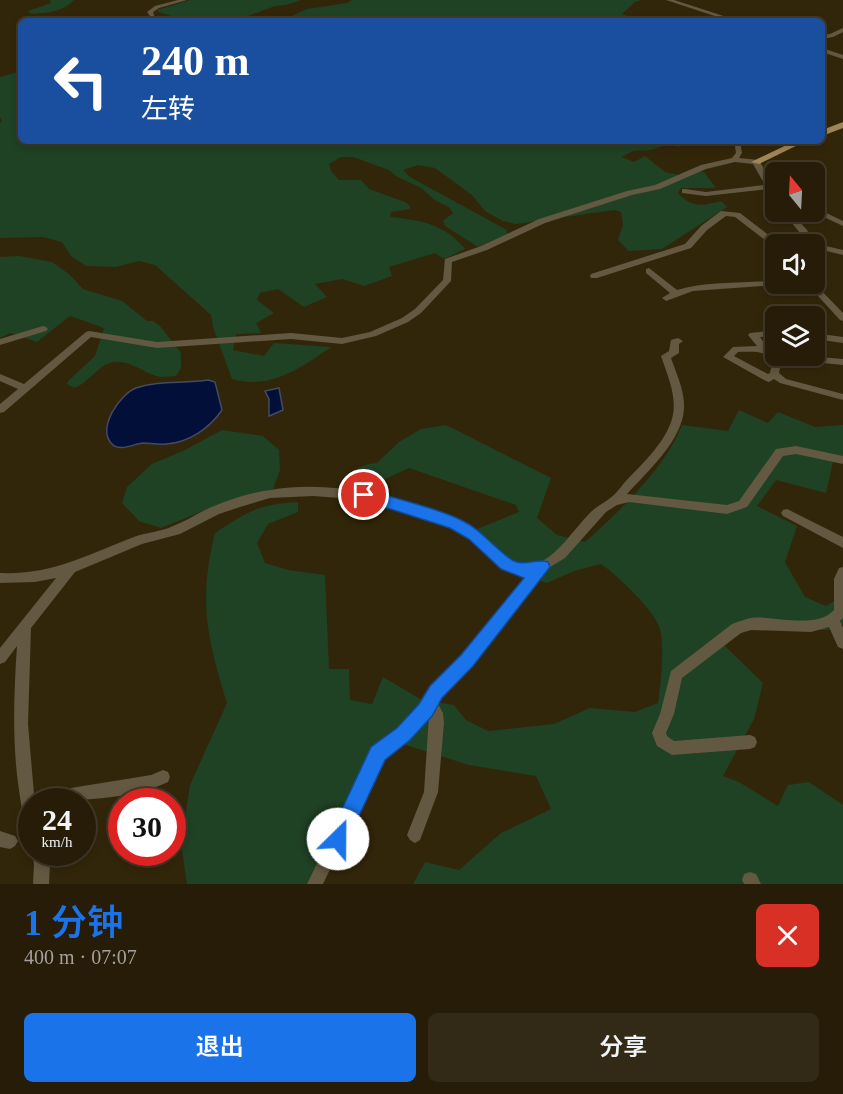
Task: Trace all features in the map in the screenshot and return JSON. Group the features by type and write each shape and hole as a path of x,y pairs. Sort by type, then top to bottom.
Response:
{"main road":[{"path":"825,132 843,125"},
{"path":"756,162 795,144"}],"street":[{"path":"150,18 153,17 150,12 157,7 184,0"},
{"path":"669,0 726,18"},
{"path":"825,37 843,30"},
{"path":"825,51 843,57"},
{"path":"735,160 739,153 738,144"},
{"path":"0,409 89,334 157,345 291,336 342,341 373,334 405,320 418,311 447,281 448,261 484,248 542,221 630,193 657,188 704,167 735,160 756,162 765,177"},
{"path":"685,191 706,194 765,187"},
{"path":"594,276 688,246 719,215 728,212 737,215 765,237"},
{"path":"825,215 843,224"},
{"path":"796,222 805,234"},
{"path":"756,239 765,242"},
{"path":"825,249 843,254"},
{"path":"632,265 642,271 652,270 675,292"},
{"path":"666,298 675,292 697,287 765,283"},
{"path":"820,294 843,318"},
{"path":"0,342 43,329"},
{"path":"764,349 753,335 765,334"},
{"path":"825,338 843,340"},
{"path":"0,578 30,577 70,569 137,540 170,532 221,508 271,494 333,492 364,495 455,523 474,535 507,564 524,571 542,567 561,556 599,510 616,499 664,444 677,420 680,409 666,356 674,352 674,342 678,341"},
{"path":"764,349 736,349 728,357 769,379 778,366"},
{"path":"825,360 843,362"},
{"path":"774,374 783,381 843,397"},
{"path":"0,377 24,387"},
{"path":"616,499 629,498 727,510 743,504 780,452 796,450 843,460"},
{"path":"787,513 843,543"},
{"path":"315,884 378,754 403,734 436,692 467,661 542,567"},
{"path":"0,658 70,569"},
{"path":"750,742 672,748 662,741 659,733 667,714 676,675 737,628 751,624 811,626 833,620 840,612 840,579 843,572"},
{"path":"833,620 843,643"},
{"path":"24,788 22,689 25,629"},
{"path":"416,835 431,792 437,723 436,713 430,702"},
{"path":"96,791 152,782 163,777"},
{"path":"40,866 41,884"}],"green space":[{"path":"50,0 74,0 54,11 31,14 28,11 51,3"},
{"path":"190,0 301,0 275,6 242,18 177,18 157,10"},
{"path":"352,0 642,0 635,2 622,14 633,18 288,18 307,9 347,3"},
{"path":"18,72 18,144 668,144 651,150 633,151 621,157 634,162 645,156 665,172 679,175 693,169 704,172 716,188 681,188 678,193 693,203 703,205 721,201 727,207 662,249 629,251 618,240 623,224 621,212 614,210 516,224 503,221 485,211 472,195 435,168 418,165 403,170 410,177 507,230 507,234 478,247 445,226 443,221 453,213 449,207 436,201 421,188 389,170 353,157 341,157 329,164 331,171 339,180 361,180 369,189 405,202 410,209 391,212 390,217 431,225 449,234 465,249 444,259 435,253 389,267 392,276 364,286 342,279 315,284 327,297 304,307 278,289 260,293 257,300 274,313 256,323 261,333 236,334 233,350 264,356 274,343 331,347 284,375 259,382 246,382 232,379 213,327 211,315 155,265 139,261 116,267 86,266 71,256 62,242 43,237 0,238 0,123 2,121 0,117 0,77"},
{"path":"19,256 52,262 69,274 83,289 122,301 147,321 153,321 160,326 181,353 181,368 176,376 156,376 126,363 113,362 74,388 67,384 68,381 95,356 104,328 70,316 37,342 10,333 0,338 0,257"},
{"path":"739,410 768,423 778,412 815,427 843,425 843,464 833,462 826,493 776,480 757,506 797,526 785,562 805,597 826,606 837,599 843,604 843,624 828,630 745,630 724,645 763,683 754,719 723,776 739,782 778,806 788,785 809,782 843,805 843,884 413,884 425,862 459,870 501,833 551,809 536,776 469,765 387,739 362,767 338,815 360,835 313,884 187,884 184,866 186,811 190,785 227,703 214,659 207,619 207,579 215,533 254,510 298,502 298,512 268,524 257,543 265,563 288,570 325,575 329,669 349,669 350,700 372,704 383,677 422,700 454,705 466,720 488,731 554,724 590,708 635,712 658,703 662,659 661,633 659,625 645,606 608,569 601,564 574,571 547,583 527,576 477,529 519,512 516,505 409,468 361,490 345,488 342,482 357,468 377,463 399,442 421,429 446,425 551,478 537,518 557,535 585,542 627,503 653,473 665,457 682,425 728,431"},
{"path":"222,430 263,436 279,450 280,470 273,489 203,511 161,528 139,521 122,503 127,487 152,464 185,450"}],"water":[{"path":"208,380 215,382 222,410 211,423 190,438 174,443 143,443 119,447 112,444 108,438 108,421 117,404 136,388 154,384"},
{"path":"279,388 283,410 269,416 269,399 265,391"}],"route":[{"path":"338,839 378,754 403,734 425,710 436,692 467,661 542,567 524,571 507,564 474,535 455,523 364,495"}]}
